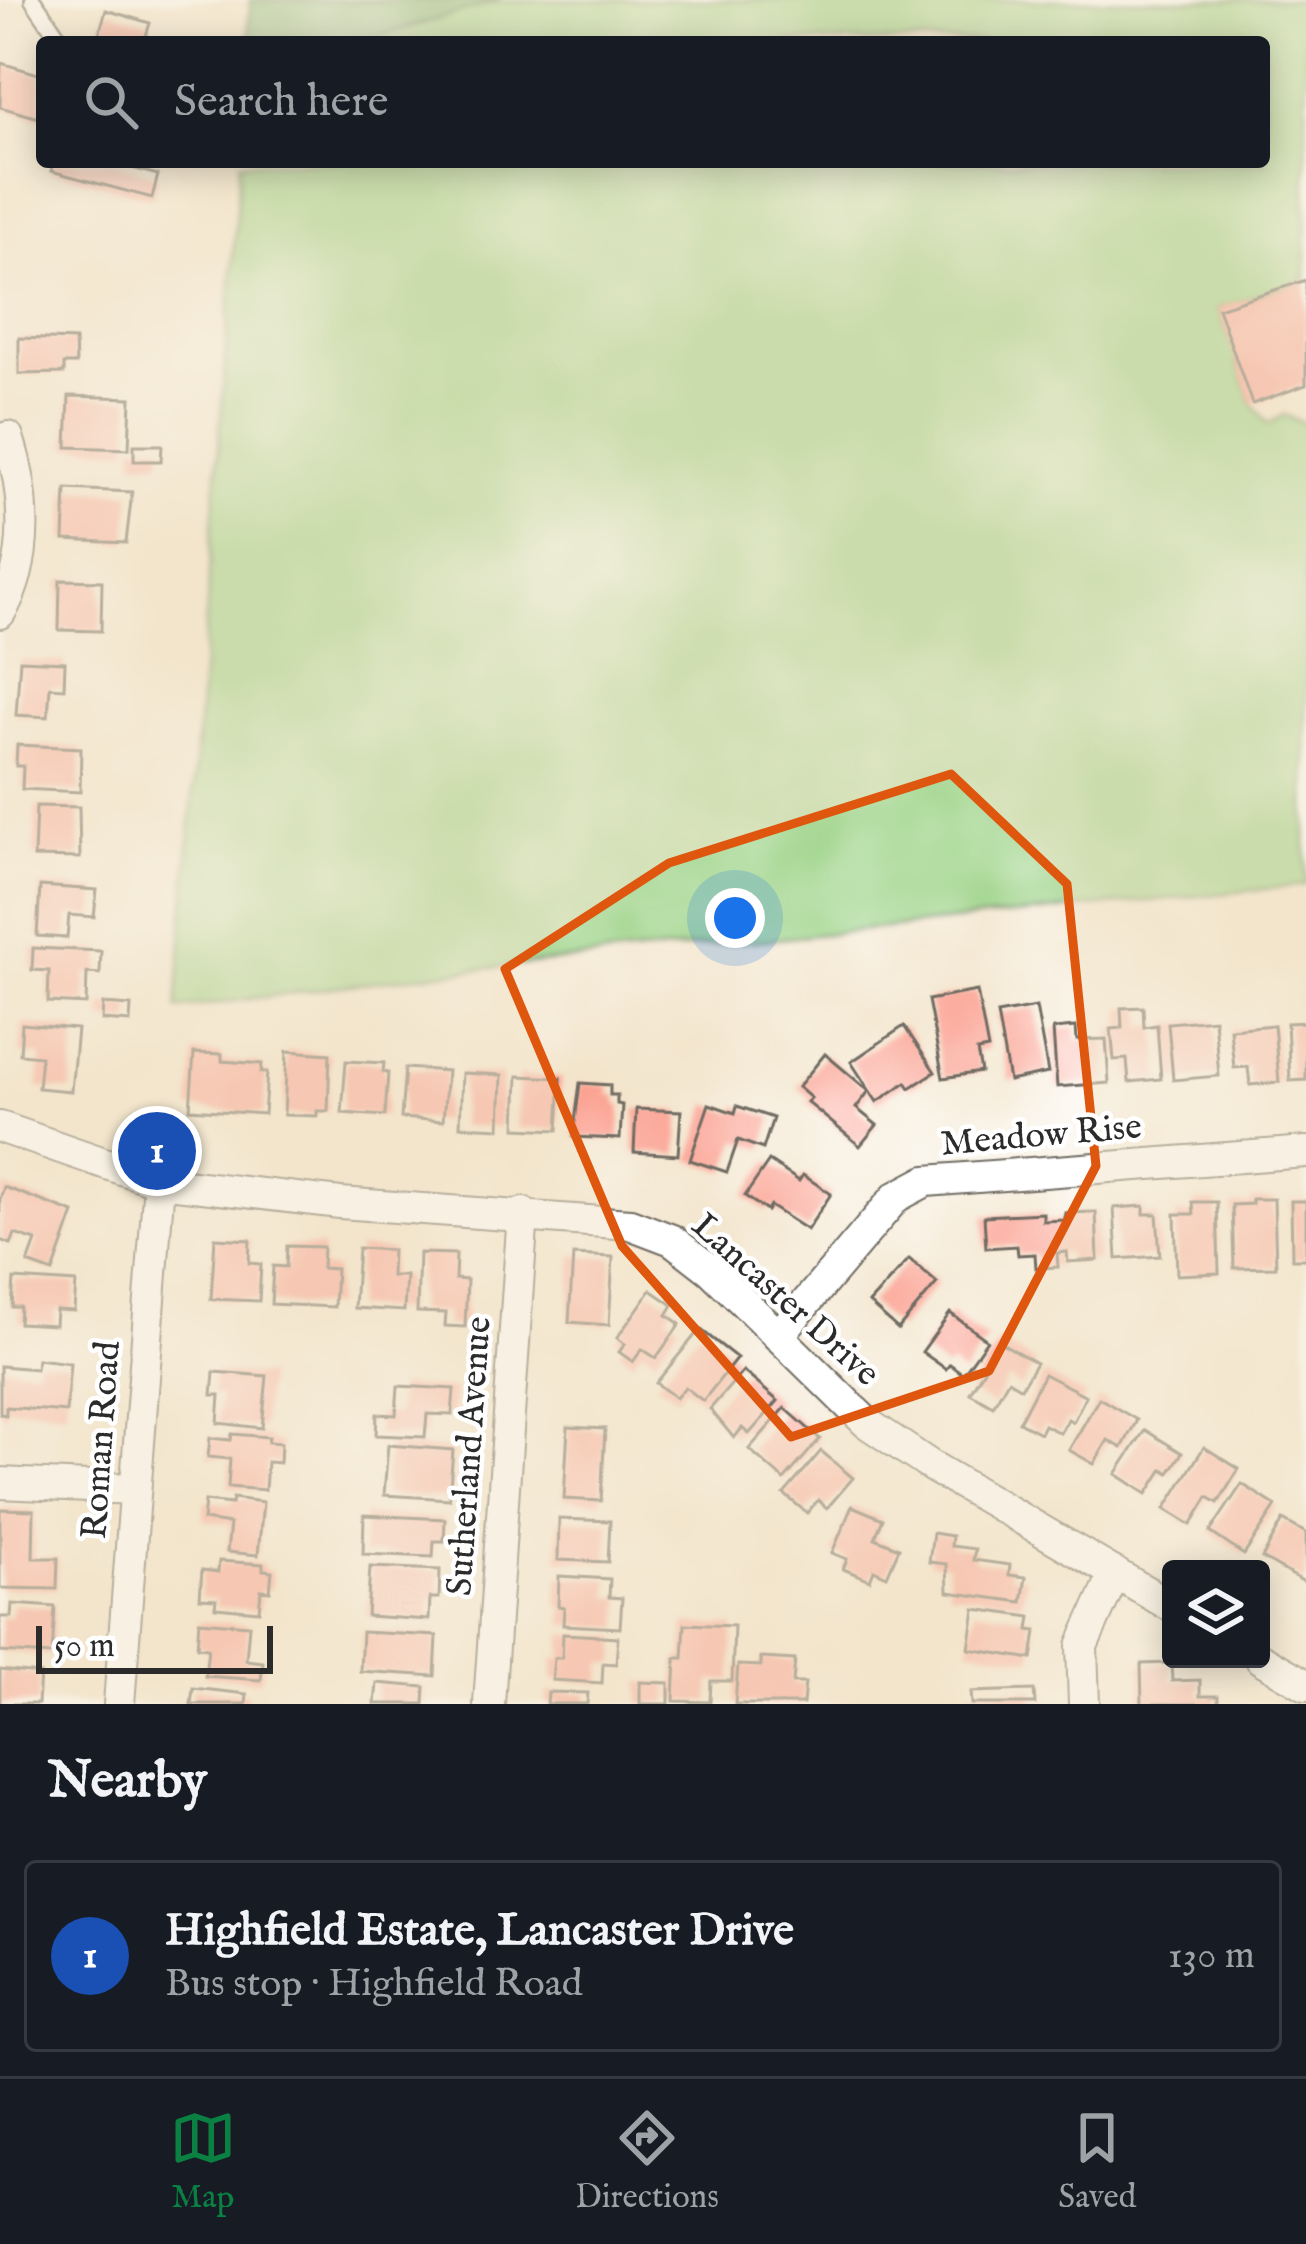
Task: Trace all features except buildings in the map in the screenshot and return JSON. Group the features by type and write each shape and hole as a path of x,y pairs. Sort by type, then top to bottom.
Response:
{"street":[{"path":"0,613 18,572 20,546 21,478 8,437"},
{"name":"Lancaster Drive","path":"0,1127 159,1182 340,1203 630,1224 672,1240 712,1271 867,1423 931,1466 1162,1601"},
{"name":"Meadow Rise","path":"778,1336 896,1198 926,1181 1306,1152"},
{"name":"Roman Road","path":"119,1704 159,1182"},
{"name":"Sutherland Avenue","path":"489,1704 523,1213"},
{"path":"0,1483 134,1490"},
{"path":"1084,1704 1082,1646 1115,1574"},
{"path":"1270,1664 1306,1685"}],"lane":[{"path":"33,0 58,36"}],"highlighted area":[{"path":"951,774 1067,884 1096,1166 989,1371 791,1437 622,1246 505,969 669,863"}],"green space":[{"path":"250,0 1306,0 1306,280 1218,308 1252,404 1268,424 1284,415 1306,424 1306,885 422,975 177,1009 240,168 1270,168 1270,36 248,36"},
{"path":"250,0 502,0 380,36 248,36"}],"place":[{"name":"Highfield Estate, Lancaster Drive","path":"157,1151"}]}
